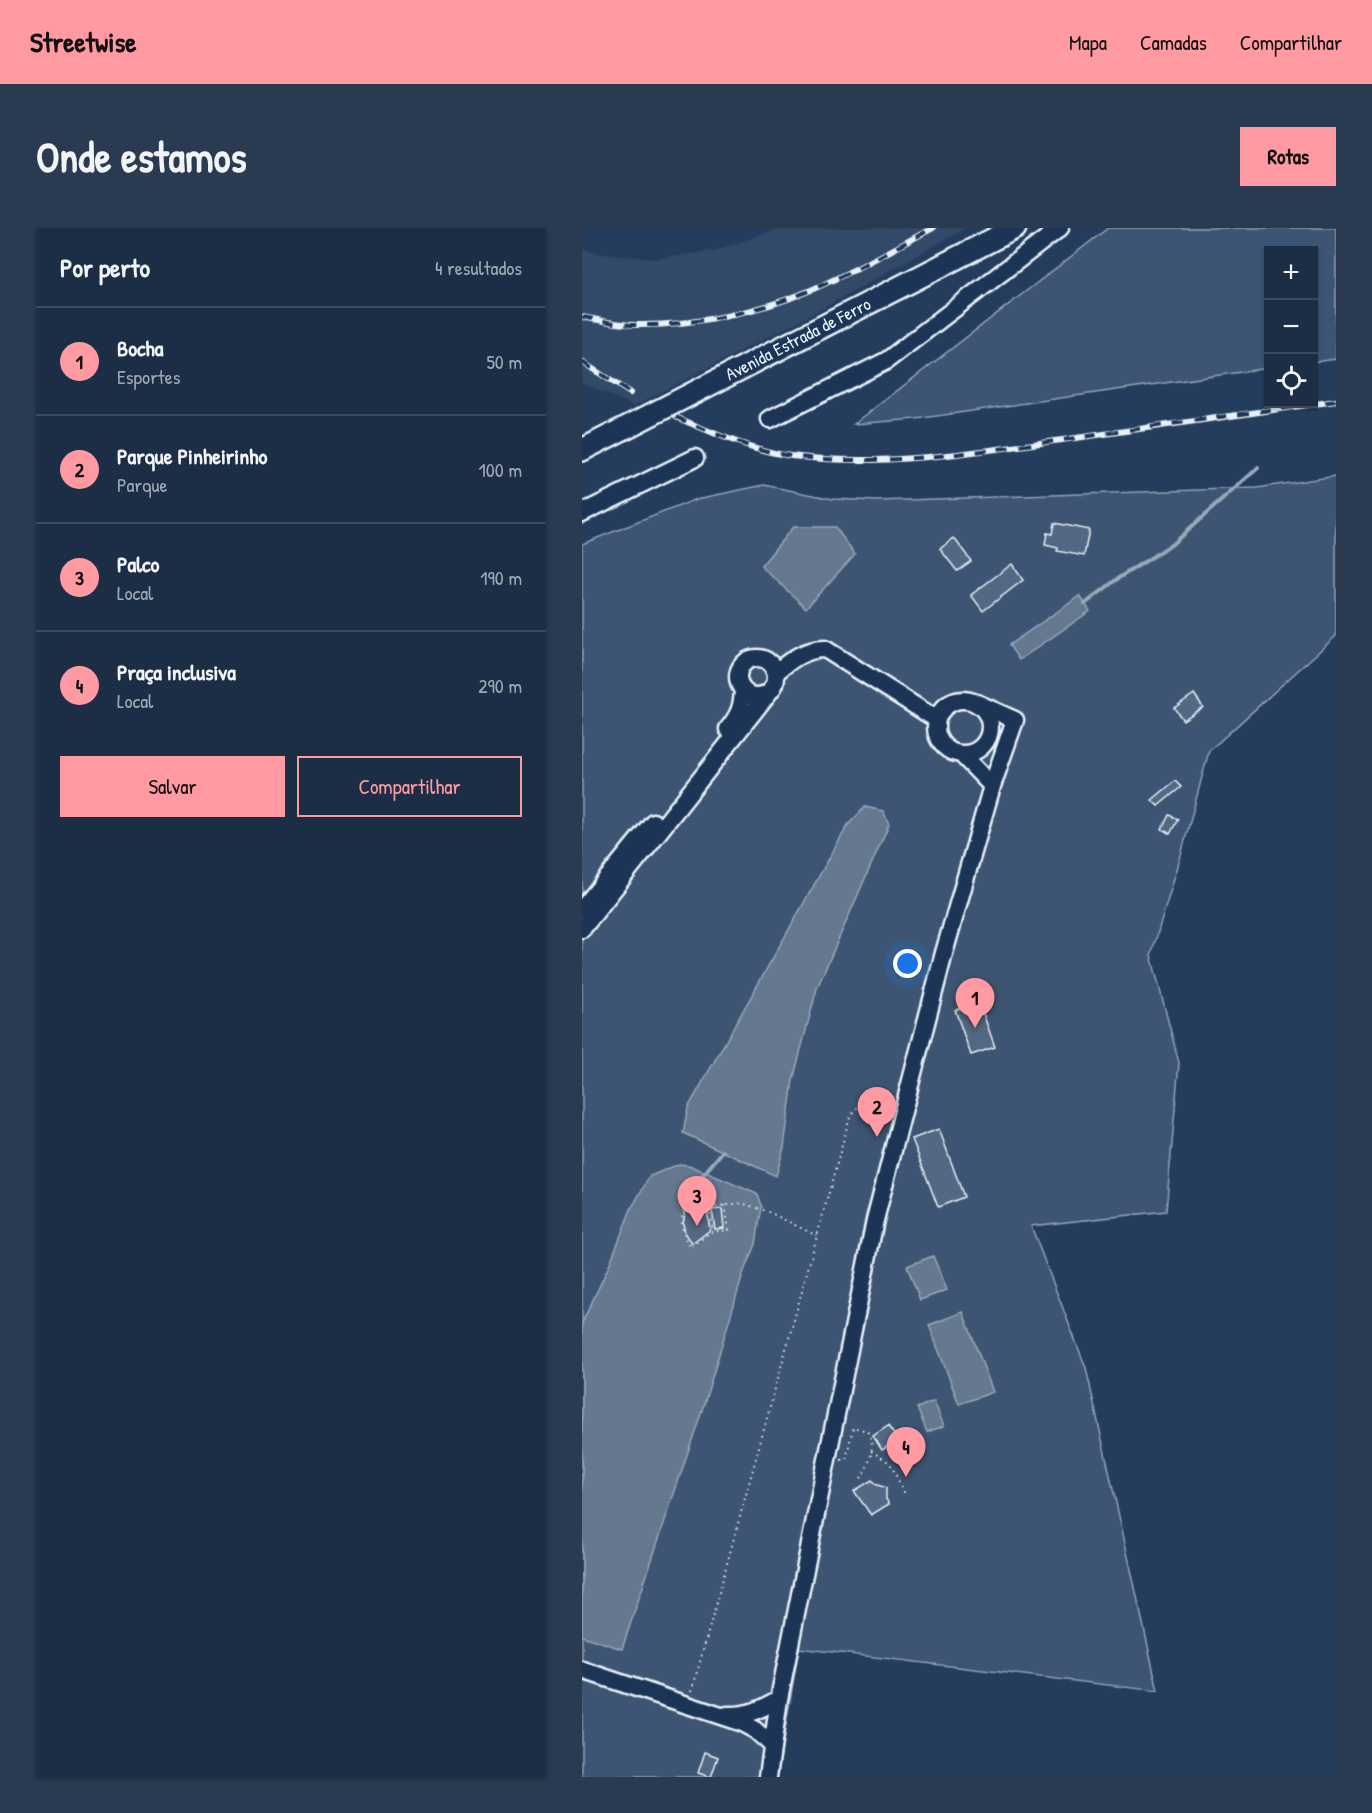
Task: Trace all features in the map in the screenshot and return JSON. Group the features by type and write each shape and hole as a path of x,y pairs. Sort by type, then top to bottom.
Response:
{"main road":[{"name":"Avenida Estrada de Ferro","path":"582,450 1015,228"}],"street":[{"path":"770,418 886,361 1060,228"},
{"path":"582,513 695,458"},
{"path":"776,672 800,654 814,649 825,649 936,719"},
{"path":"582,928 770,691 776,682 776,672 763,658 753,658 744,662 738,671 738,681 743,690 751,695 761,696 770,691"},
{"path":"582,909 738,717 743,690"},
{"path":"768,1777 779,1699 874,1220 944,953 992,786 1016,720 976,702 964,699 952,701 942,708 936,719 935,731 940,742 949,751 961,754 973,753 983,746 989,735 990,722 986,711 976,702"},
{"path":"961,754 992,786"},
{"path":"582,1670 742,1723 755,1730 772,1745"},
{"path":"719,1715 741,1716 759,1711 779,1699"}],"path":[{"path":"688,1705 850,1116 857,1107 872,1096 889,1094 905,1099"},
{"path":"725,1205 729,1230 710,1232 691,1248 684,1237 682,1225 685,1201 705,1208 709,1207 725,1205 742,1203 771,1213 817,1236"},
{"path":"709,1207 713,1232"},
{"path":"826,1458 846,1460 853,1427 867,1431 872,1443 871,1458 860,1480"},
{"path":"871,1451 890,1463 906,1497"}],"shaded area":[{"path":"781,228 966,228 820,310 634,406 582,383 582,249 601,254 657,259 717,250"},
{"path":"1108,228 1336,228 1336,359 1318,361 1318,246 1264,246 1264,369 916,419 854,424"},
{"path":"1336,476 1336,636 1209,751 1151,955 1179,1063 1166,1211 1031,1226 1086,1368 1158,1691 799,1648 777,1777 582,1777 582,544 697,499 764,485 833,499 877,501 1257,488"},
{"path":"793,527 835,527 855,554 806,608 761,566"},
{"path":"1080,596 1090,611 1019,660 1009,645"},
{"path":"865,807 883,811 889,824 817,988 793,1080 784,1147 776,1176 683,1133 688,1108 848,825"},
{"path":"679,1164 689,1165 757,1194 761,1206 755,1244 744,1271 704,1404 622,1649 582,1636 582,1323 608,1268 631,1209 650,1176"},
{"path":"933,1256 947,1290 920,1300 907,1266"},
{"path":"963,1312 993,1392 959,1404 929,1325"},
{"path":"934,1401 944,1426 927,1432 917,1408"}],"building":[{"path":"1054,523 1089,530 1084,556 1057,551 1058,548 1045,545 1047,533 1052,534"},
{"path":"954,538 971,561 957,571 940,549"},
{"path":"1012,564 1023,580 983,611 971,595"},
{"path":"1194,694 1203,707 1183,720 1174,708"},
{"path":"1175,781 1181,787 1158,806 1152,800"},
{"path":"1169,815 1178,819 1170,834 1162,829"},
{"path":"979,1002 995,1047 971,1055 955,1010"},
{"path":"939,1129 964,1197 938,1207 912,1139"},
{"path":"687,1204 707,1212 710,1230 692,1244 683,1223"},
{"path":"722,1209 724,1228 715,1229 712,1210"},
{"path":"888,1426 898,1440 882,1450 873,1436"},
{"path":"872,1480 875,1484 886,1488 886,1499 889,1504 871,1515 854,1491"},
{"path":"705,1752 718,1757 711,1777 698,1773"}],"waterway":[{"path":"1085,604 1117,579 1171,545 1258,468"},
{"path":"702,1176 723,1151"}],"railway":[{"path":"582,317 622,324 657,325 702,320 748,311 791,298 827,283 933,228"},
{"path":"582,362 630,393"},
{"path":"676,417 761,450 791,456 862,460 970,453 1336,401"}],"place":[{"name":"Bocha","path":"975,1028"},
{"name":"Parque Pinheirinho","path":"877,1137"},
{"name":"Palco","path":"697,1226"},
{"name":"Praça inclusiva","path":"906,1477"}]}
